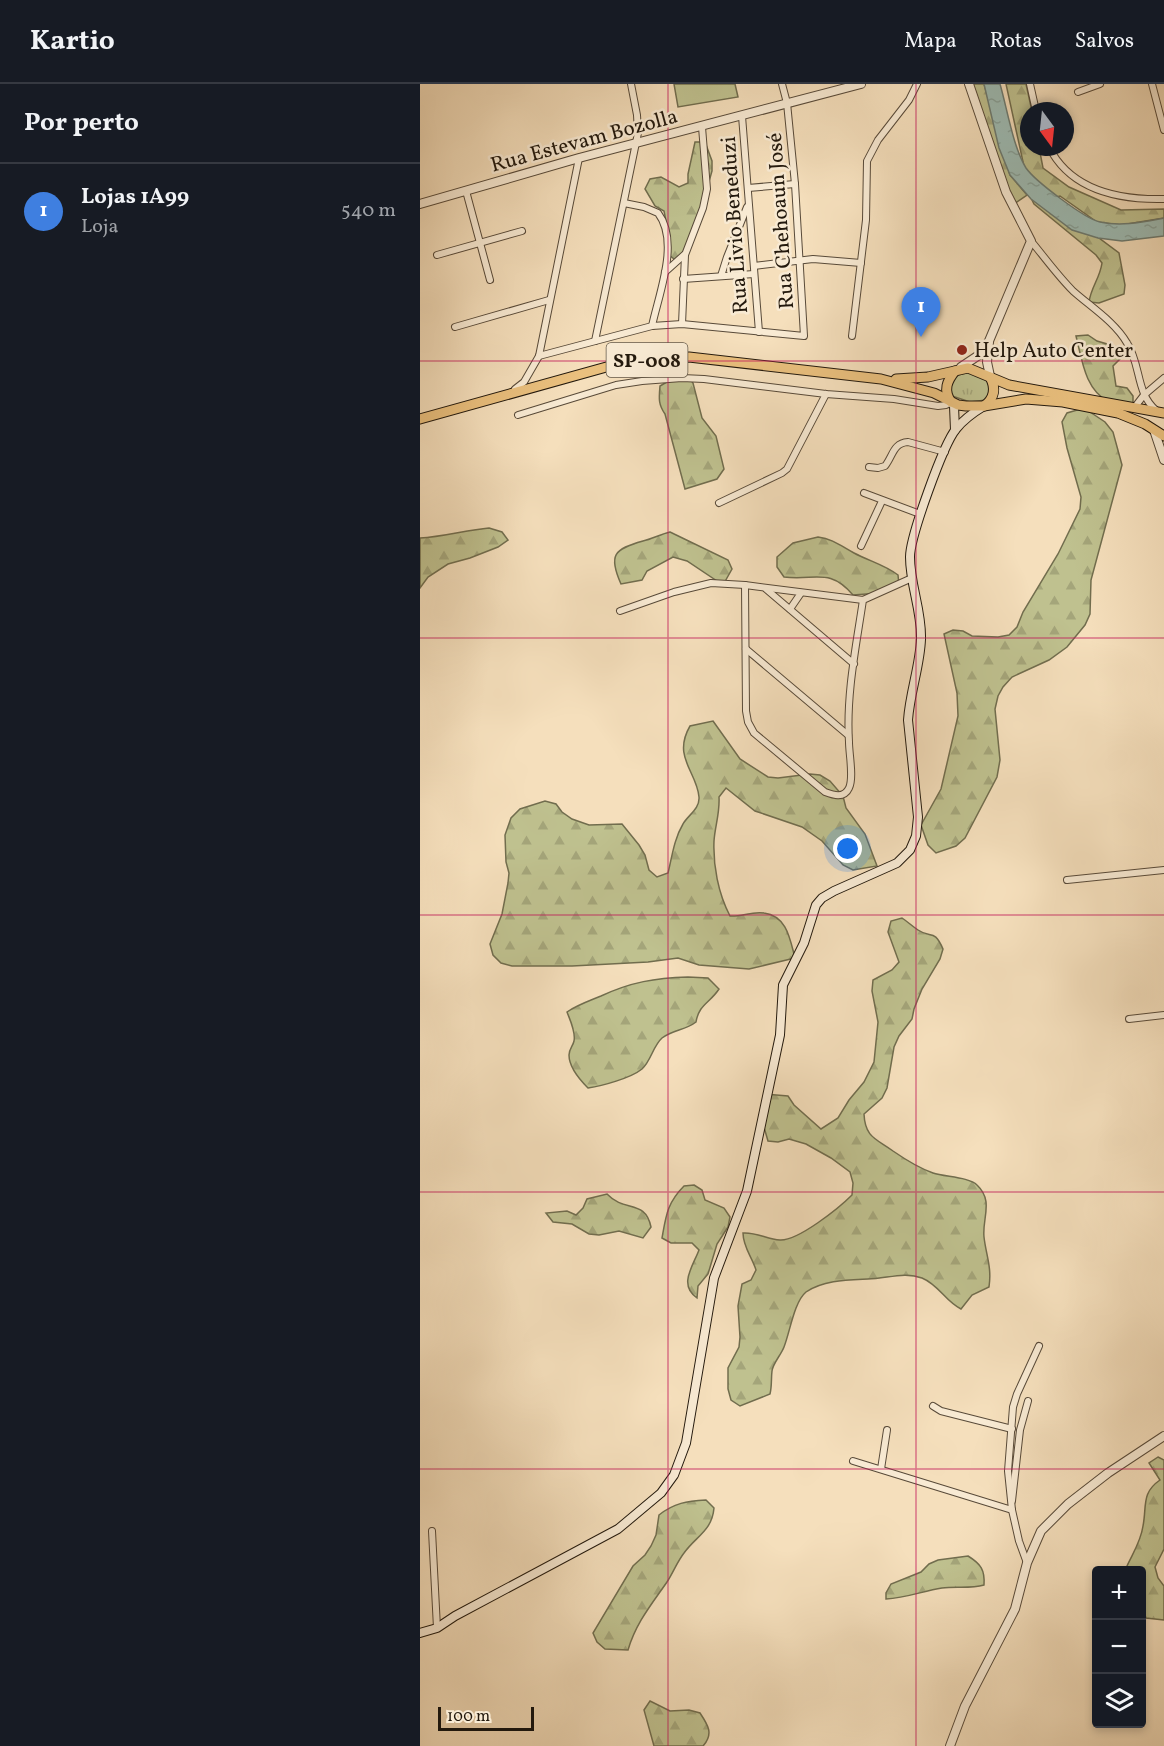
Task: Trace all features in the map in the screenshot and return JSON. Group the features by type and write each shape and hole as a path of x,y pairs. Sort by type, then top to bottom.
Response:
{"main road":[{"name":"SP-008","path":"420,419 610,366 669,357 710,359 881,379 934,393 951,402 966,406 984,406 1026,399 1063,402 1118,413 1164,436"},
{"name":"SP-008","path":"881,379 928,377 968,368 1009,385 1162,413"},
{"path":"420,1633 437,1628 618,1529 661,1493 674,1475 686,1443 714,1278 741,1209 752,1170 780,1035 783,985 804,943 816,905 822,898 897,862 909,850 916,836 918,817 908,720 920,651 921,629 912,578 911,544 920,514 954,430 954,406 947,397 947,382 955,371"},
{"path":"954,430 993,396 994,384 990,376"}],"street":[{"path":"596,341 639,126 631,84"},
{"name":"Rua Chehoaun José","path":"759,332 804,336 795,184 787,103 782,84"},
{"name":"Rua Estevam Bozolla","path":"420,204 579,158 861,84"},
{"path":"852,336 866,220 867,161 878,140 909,100 917,84"},
{"path":"969,84 1006,192 1031,241 1067,285 1126,341 1134,357 1144,395 1148,403 1162,413"},
{"path":"1030,84 1034,102"},
{"path":"1078,92 1100,84"},
{"path":"1152,84 1164,129"},
{"name":"Rua Livio Beneduzi","path":"742,116 759,332"},
{"path":"682,324 685,255 706,196 707,180 702,127"},
{"path":"1056,156 1076,178 1096,190 1127,198 1164,199"},
{"path":"507,394 520,387 539,356 579,158"},
{"path":"748,188 795,184"},
{"path":"466,191 490,280"},
{"path":"624,203 652,210 662,218 669,242 652,326"},
{"path":"721,276 748,204"},
{"path":"437,255 522,231"},
{"path":"955,371 979,355 989,341 1031,241"},
{"path":"664,272 685,255"},
{"path":"754,266 800,260 861,263"},
{"path":"683,279 754,274"},
{"path":"455,327 549,300"},
{"path":"539,356 652,326 682,324 759,332"},
{"path":"989,341 987,362 990,376"},
{"path":"533,369 538,385"},
{"path":"1133,409 1144,395 1164,378"},
{"path":"518,415 616,385 662,379 704,379 826,394 894,399 938,406 951,402"},
{"path":"719,503 787,469 826,394"},
{"path":"1154,430 1164,460"},
{"path":"868,467 885,466 895,447 903,442 945,452"},
{"path":"864,493 920,514"},
{"path":"861,546 882,501"},
{"path":"620,611 701,584 745,585 863,600 912,578"},
{"path":"745,585 746,711 751,728 825,792 833,796 842,795 849,788 851,780 848,735 854,664 863,600"},
{"path":"766,588 854,664"},
{"path":"790,609 801,593"},
{"path":"746,649 848,735"},
{"path":"1067,880 1164,870"},
{"path":"1129,1019 1164,1016"},
{"path":"1026,1563 1012,1507 1008,1471 1013,1407 1039,1346"},
{"path":"1012,1507 1020,1430 1028,1401"},
{"path":"933,1406 941,1411 1012,1429"},
{"path":"881,1469 887,1430"},
{"path":"950,1746 965,1706 1015,1609 1026,1563 1041,1532 1068,1504 1108,1473 1164,1436"},
{"path":"853,1461 1012,1507"},
{"path":"432,1531 437,1628"}],"green space":[{"path":"674,84 735,84 738,97 678,107"},
{"path":"970,84 984,84 1010,175 1027,195 1014,204 1007,192 976,93"},
{"path":"1006,84 1026,84 1030,102 1020,102 1020,148"},
{"path":"695,142 705,142 712,161 712,171 693,239 678,262 665,252 664,211 655,206 645,189 650,179 661,177 679,187 688,183"},
{"path":"1022,156 1041,156 1043,168 1069,187 1121,210 1164,209 1164,218 1121,225 1097,222 1060,196 1053,198 1025,171"},
{"path":"1030,196 1068,215 1119,253 1125,285 1124,294 1099,303 1089,302 1102,263 1096,255 1034,204"},
{"path":"1088,335 1097,341 1118,347 1121,358 1113,366 1116,386 1127,388 1133,396 1133,405 1112,403 1101,397 1095,390 1086,374 1076,336"},
{"path":"972,372 989,382 989,394 986,400 970,402 952,396 950,385 954,378 957,375"},
{"path":"687,375 693,383 702,418 716,436 724,469 717,479 685,489 659,397 660,386 677,376"},
{"path":"1084,408 1105,422 1113,432 1122,465 1091,580 1090,614 1085,625 1067,647 1049,660 1012,677 1003,687 995,709 1000,760 997,777 965,838 956,846 936,853 928,845 921,825 941,789 958,716 957,693 944,634 953,630 963,631 972,636 998,637 1009,635 1017,627 1080,509 1081,497 1062,422 1067,413"},
{"path":"489,528 502,532 508,540 498,547 448,564 428,577 420,588 420,538"},
{"path":"670,532 728,560 732,569 723,585 687,561 673,557 647,571 642,580 621,584 615,566 616,555 620,550"},
{"path":"818,537 833,541 893,572 898,575 899,585 880,593 853,595 844,586 829,578 784,577 777,567 777,557 793,543"},
{"path":"713,721 740,759 768,777 810,774 820,775 830,781 843,796 846,808 865,834 877,866 853,870 843,865 822,841 802,827 755,811 726,788 719,797 714,850 715,869 722,898 730,916 764,913 778,919 786,930 795,958 749,969 699,965 678,958 572,966 512,966 501,963 493,955 490,944 502,914 508,883 505,835 511,818 520,809 545,801 556,804 572,819 589,825 622,824 645,855 649,870 657,877 668,873 680,830 699,801 697,788 684,755 685,737 690,726"},
{"path":"902,918 922,933 935,936 943,949 940,959 922,989 912,1019 894,1047 887,1088 882,1098 864,1114 865,1122 873,1137 908,1161 933,1173 973,1182 982,1191 986,1203 984,1237 989,1267 989,1287 972,1295 961,1309 928,1281 915,1276 844,1280 813,1288 806,1292 795,1310 784,1347 773,1368 770,1394 740,1406 731,1400 728,1389 728,1368 739,1347 738,1306 742,1284 751,1280 756,1270 746,1247 743,1233 780,1240 797,1235 818,1223 846,1201 852,1195 853,1183 850,1172 806,1144 789,1139 778,1142 768,1141 761,1117 765,1094 788,1096 794,1105 821,1129 838,1118 864,1082 874,1062 878,1022 872,991 873,980 892,970 899,962 888,932 891,921"},
{"path":"665,978 708,978 719,989 702,1007 696,1022 662,1038 642,1069 616,1081 588,1088 569,1060 574,1037 567,1012 583,1003 633,984"},
{"path":"694,1185 702,1190 705,1200 724,1208 730,1217 728,1227 717,1244 708,1274 698,1286 697,1298 691,1293 688,1281 699,1250 692,1243 671,1243 662,1238 666,1216 674,1198 684,1186"},
{"path":"607,1194 614,1200 644,1213 651,1227 643,1238 619,1231 599,1235 589,1234 572,1224 553,1222 546,1213 567,1211 576,1215 583,1208 587,1199"},
{"path":"1158,1457 1164,1460 1164,1549 1155,1567 1158,1578 1164,1586 1164,1620 1146,1618 1146,1566 1127,1566 1140,1537 1147,1495 1160,1480 1149,1463"},
{"path":"706,1500 714,1508 707,1528 682,1556 640,1623 628,1650 605,1649 597,1642 593,1633 633,1566 651,1546 656,1535 659,1515 681,1503"},
{"path":"968,1556 981,1568 984,1585 942,1588 886,1599 886,1593 891,1584 921,1572 929,1564 938,1560"},
{"path":"650,1701 670,1711 689,1710 700,1713 709,1733 703,1746 654,1746 644,1710"}],"water":[{"path":"984,84 1000,84 1021,159 1039,182 1072,207 1100,222 1124,224 1164,218 1164,236 1122,241 1098,238 1072,230 1031,199 1010,175 999,148"}],"place":[{"name":"Lojas 1A99","path":"921,337"},
{"name":"Help Auto Center","path":"962,350"}]}
